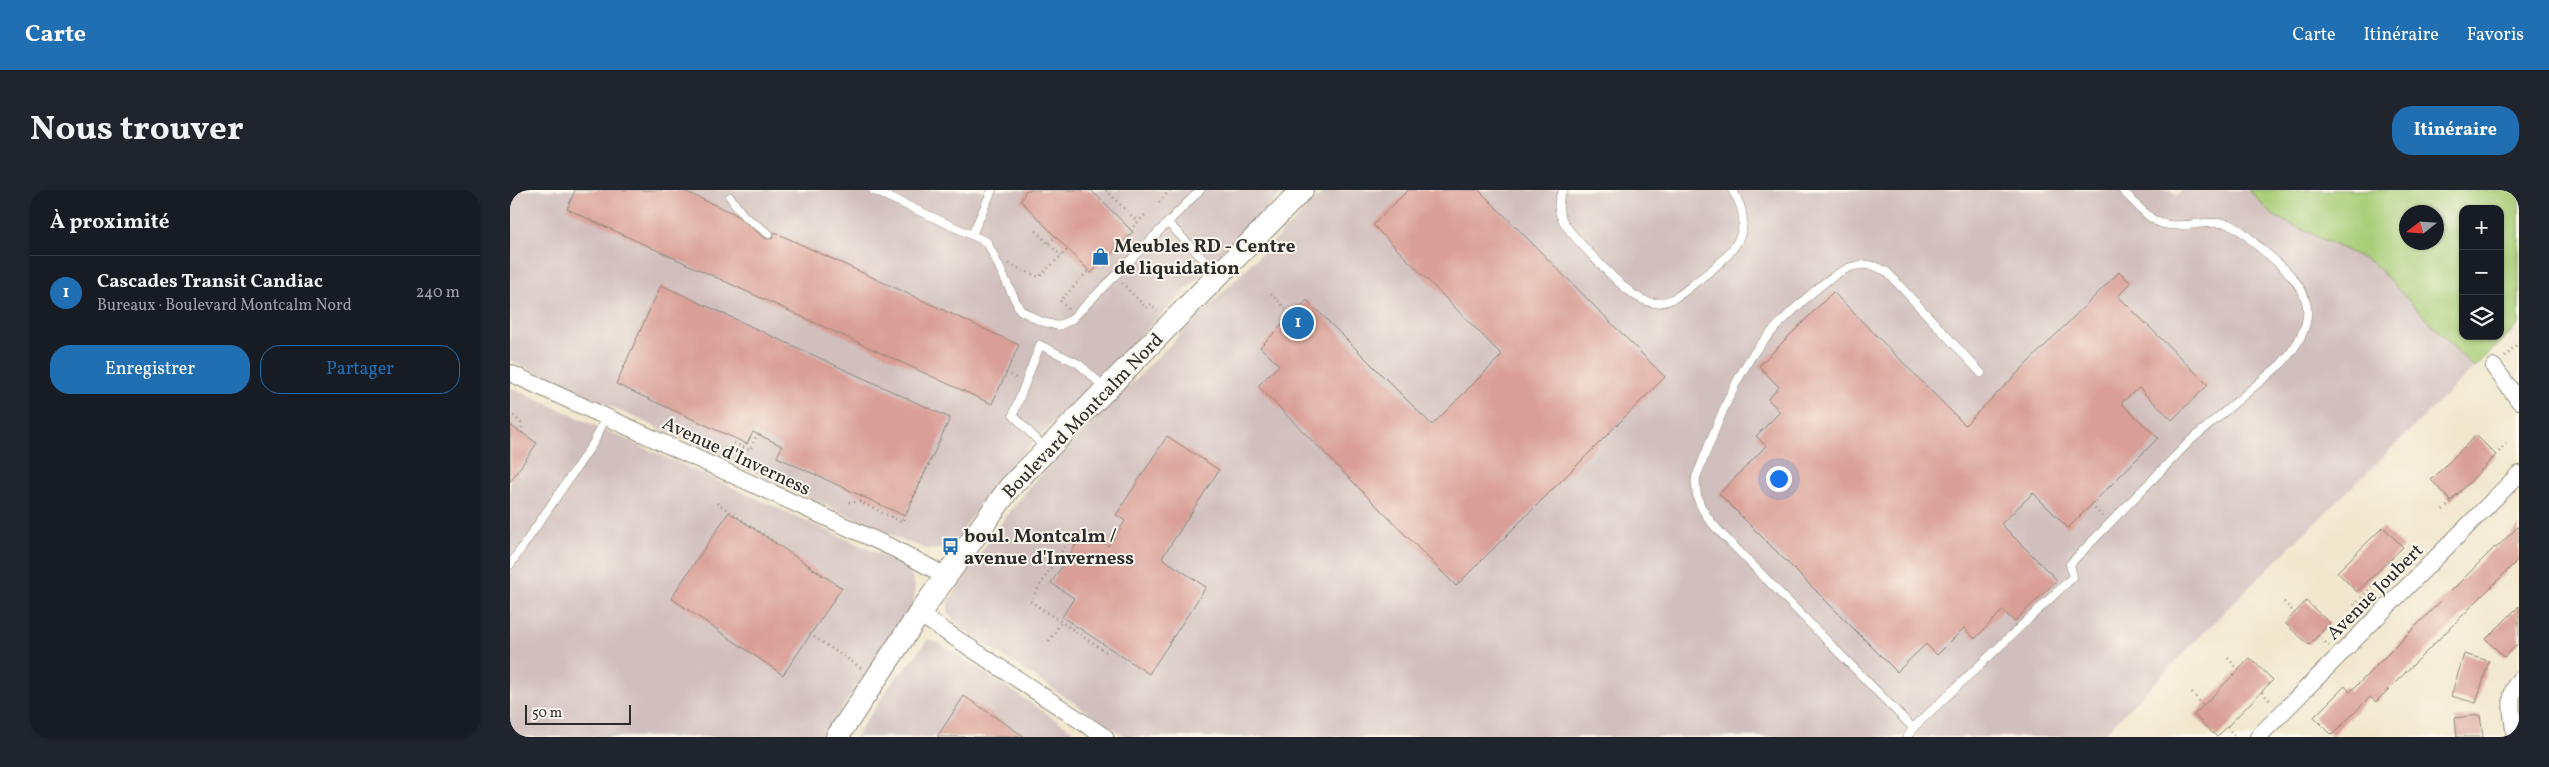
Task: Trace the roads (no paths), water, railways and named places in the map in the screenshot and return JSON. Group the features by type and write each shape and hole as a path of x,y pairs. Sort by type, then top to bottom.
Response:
{"street":[{"name":"Boulevard Montcalm Nord","path":"836,737 919,614 1005,494 1046,449 1302,190"},
{"path":"2496,365 2519,401"},
{"name":"Avenue d'Inverness","path":"510,373 902,552 946,576"},
{"name":"Avenue Joubert","path":"2258,737 2519,474"},
{"path":"919,614 1105,737"},
{"path":"2515,737 2512,690 2519,680"}],"lane":[{"path":"873,190 972,235 989,245 1020,310 1040,321 1058,326 1071,320 1200,190"},
{"path":"972,235 992,190"},
{"path":"1563,190 1559,210 1567,228 1629,292 1654,303 1674,300 1718,265 1734,249 1744,220 1732,190"},
{"path":"1907,737 1913,728 2073,577 2070,564 2190,441 2281,364 2301,338 2307,324 2307,308 2303,292 2296,280 2287,269 2233,226 2212,223 2166,224 2157,222 2122,190"},
{"path":"730,197 744,216 769,234"},
{"path":"1168,222 1219,274"},
{"path":"1913,728 1702,512 1696,494 1696,477 1728,400 1747,363 1759,346 1826,283 1851,267 1865,264 1878,267 1887,272 1981,373"},
{"path":"1046,449 1013,414 1040,345 1079,364 1106,389"},
{"path":"510,565 594,442 606,417"}],"place":[{"name":"Meubles RD - Centre de liquidation","path":"1100,256"},
{"name":"Cascades Transit Candiac","path":"1298,323"},
{"name":"boul. Montcalm / avenue d'Inverness","path":"950,546"}]}
